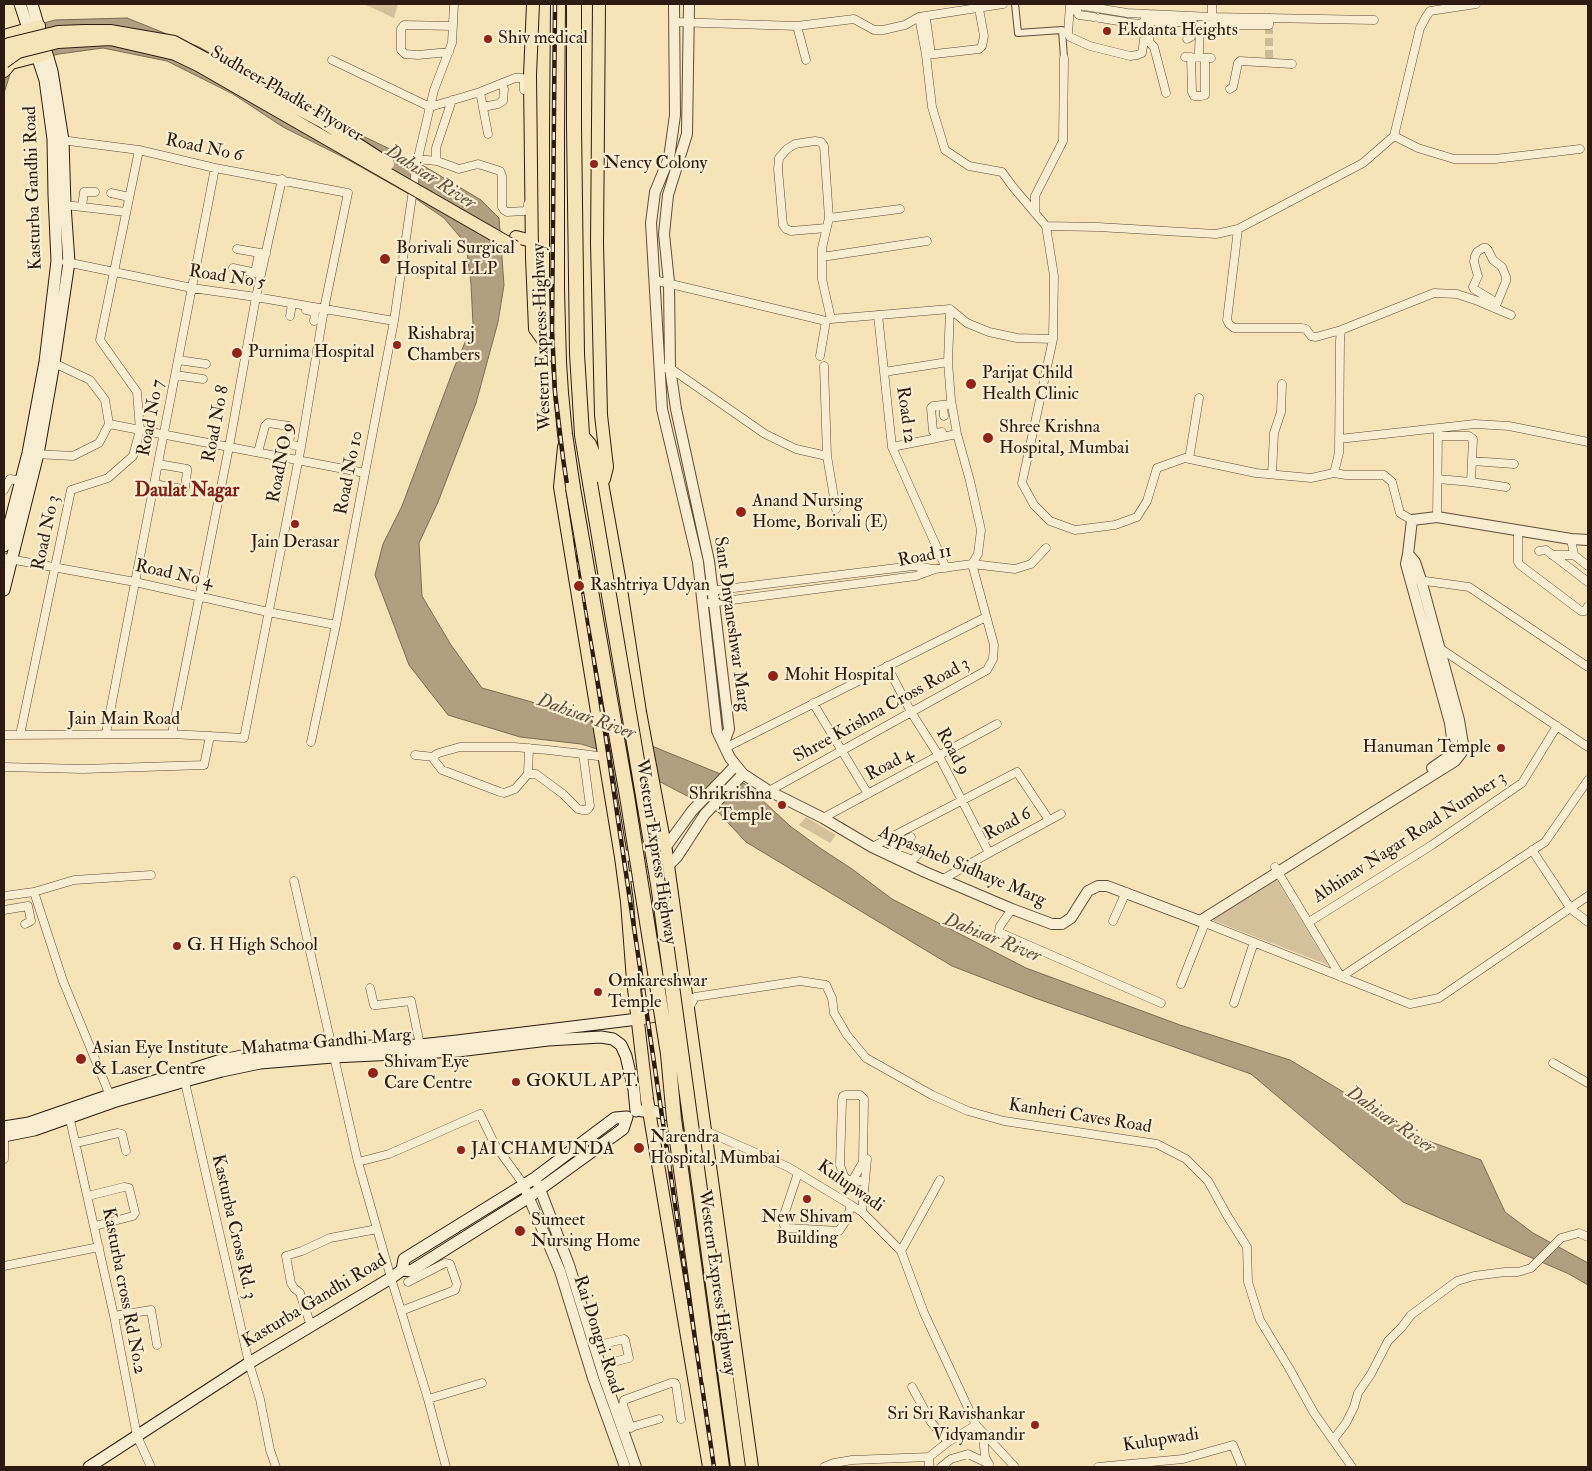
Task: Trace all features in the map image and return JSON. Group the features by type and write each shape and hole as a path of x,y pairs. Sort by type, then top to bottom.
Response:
{"highway":[{"name":"Western Express Highway","path":"558,4 559,362 565,434 627,796 663,1025 722,1467"},
{"name":"Western Express Highway","path":"574,4 578,354 582,434 596,485 658,884 738,1467"}],"main road":[{"path":"533,4 530,75 532,258 535,329 559,362"},
{"path":"598,4 598,336 601,415 607,467 596,485 620,583 640,712 665,848 752,1467"},
{"path":"4,36 33,27 33,5"},
{"name":"Kasturba Gandhi Road","path":"4,590 8,559 33,454 49,363 63,262 58,140 45,80 44,60 33,27 20,6"},
{"name":"Sudheer Phadke Flyover","path":"4,48 10,44 58,32 110,30 174,42 323,122 390,166 516,242 532,258"},
{"name":"Sudheer Phadke Flyover","path":"4,62 18,52 58,42 110,39 174,54 198,65 516,242 532,241"},
{"path":"4,71 11,63 44,60"},
{"path":"565,434 560,487 624,878 638,1019 640,1103 709,1467"},
{"name":"Kasturba Gandhi Road","path":"4,546 21,481 33,454"},
{"path":"606,759 656,798"},
{"path":"4,1135 34,1130 111,1098 183,1076 218,1060 256,1053 332,1052 420,1044 638,1019 688,1009"},
{"name":"Mahatma Gandhi Marg","path":"332,1052 458,1051 548,1040 601,1037 612,1039 620,1045 626,1056 640,1103"},
{"path":"402,1270 411,1271 540,1190 623,1129 640,1103"},
{"name":"Kasturba Gandhi Road","path":"89,1467 249,1363 390,1278 402,1270 404,1259 535,1178 615,1118 640,1103"},
{"name":"Kulupwadi","path":"640,1103 706,1131"},
{"path":"4,1127 69,1114"}],"street":[{"name":"Road No 10","path":"311,742 336,625 394,321 417,160 434,90 450,52 454,4"},
{"name":"Sant Dnyaneshwar Marg","path":"674,4 675,115 669,158 655,192 651,223 659,368 662,410 698,562 717,731 725,745"},
{"name":"Sant Dnyaneshwar Marg","path":"689,4 686,134 668,194 664,234 669,282 670,368 676,409 709,560 728,729 725,745"},
{"path":"674,22 797,26 854,19 874,30 883,30 924,18 1003,4"},
{"path":"1015,4 1018,33 1062,30 1064,141 1035,196 1035,213"},
{"path":"1073,4 1068,34 1070,37 1090,46 1130,56 1142,53 1150,17"},
{"path":"1073,4 1078,15 1143,24 1150,17"},
{"path":"1073,4 1150,17 1374,20"},
{"path":"1126,4 1127,13"},
{"path":"1212,4 1212,17"},
{"path":"1046,226 1216,234 1238,228 1362,163 1394,136 1420,28 1429,8 1476,4"},
{"path":"929,54 978,49 982,46 984,36 978,11 952,12"},
{"path":"1112,20 1113,11"},
{"path":"1150,17 1148,42 1154,47 1166,93"},
{"path":"924,18 929,54 932,107 945,150 968,166 1002,172 1046,226 1054,276 1054,340 1022,483 1034,505 1050,521 1075,530 1115,526 1137,517 1147,501 1157,468 1185,458 1256,473 1311,478 1334,473 1346,475 1384,475 1392,482 1400,513 1412,520 1437,517 1518,531 1588,540"},
{"path":"1195,18 1200,25 1197,57 1195,18"},
{"path":"1186,39 1191,37 1195,18"},
{"path":"1200,25 1269,25 1269,18"},
{"path":"450,52 418,55 405,54 401,50 401,29 404,25 453,26"},
{"path":"797,26 806,60"},
{"path":"332,60 430,107 480,92 518,77 522,78 524,81 528,210 507,212 504,210 502,207 502,176 500,171 478,164 459,169 437,161 417,160"},
{"path":"1230,89 1233,86 1239,62 1269,60 1292,64"},
{"path":"483,107 503,101 504,89 502,83"},
{"path":"480,92 488,134"},
{"path":"437,161 436,148 452,100"},
{"path":"1394,136 1418,148 1454,159 1496,159 1580,149"},
{"name":"Road No 6","path":"58,140 138,150 215,168 348,193"},
{"path":"826,228 791,231 786,229 784,224 778,169 779,158 786,149 795,144 815,141 821,142 824,146 829,218 822,248 822,279 831,319 950,309 967,324 989,332 1017,338 1054,340"},
{"name":"Road No 3","path":"20,735 71,490 108,478 133,456 140,430 138,392 100,340 138,150"},
{"name":"Road No 7","path":"106,733 160,465 164,434 180,360 215,168"},
{"name":"Road No 8","path":"172,734 229,447 256,297 258,273 282,180"},
{"path":"82,206 84,192 95,192"},
{"name":"RoadNO 9","path":"244,738 301,447 318,318 348,193"},
{"path":"114,211 114,194 129,197"},
{"path":"61,199 82,206 126,212"},
{"path":"829,218 900,209"},
{"path":"1238,228 1227,320 1234,328 1302,328 1306,329 1311,336 1316,337 1341,330 1434,293 1457,294 1496,306"},
{"path":"822,257 927,242"},
{"path":"1496,306 1506,278 1502,267 1493,260 1488,250 1483,248 1474,256 1478,276 1473,287 1474,290 1496,306 1511,315"},
{"path":"237,249 262,253"},
{"name":"Road No 5","path":"63,262 192,288 256,297 299,307 318,318 394,321"},
{"path":"233,268 258,273"},
{"path":"654,280 669,282 826,321 820,356"},
{"path":"290,316 299,307"},
{"name":"Road 11","path":"702,604 916,576 935,569 972,564 978,554 981,530 970,481 947,404 950,309"},
{"name":"Road 12","path":"878,315 892,447 946,568"},
{"path":"1334,473 1339,453 1341,330"},
{"path":"180,360 206,364"},
{"path":"884,372 948,362"},
{"path":"33,454 73,456 99,443 108,424 105,400 90,380 49,363"},
{"path":"824,366 827,456 836,509"},
{"path":"659,368 670,368 765,434 796,449 827,456"},
{"path":"177,375 203,379"},
{"path":"1272,474 1274,433 1281,412 1282,384"},
{"path":"1190,459 1199,398"},
{"path":"944,416 947,404 930,408 933,431 935,433 944,432"},
{"path":"258,452 265,424 268,423 290,426 289,444 301,447"},
{"path":"108,424 365,473"},
{"path":"1339,439 1438,432 1475,424 1509,426 1588,442"},
{"path":"1438,432 1472,437 1471,482"},
{"path":"1437,517 1438,432"},
{"path":"892,447 957,434"},
{"path":"1472,461 1514,464"},
{"path":"156,484 185,488 187,469 160,465"},
{"path":"4,490 10,479 21,481"},
{"path":"1438,479 1506,487"},
{"path":"1181,984 1200,921 1277,869 1394,795 1440,762 1449,754 1452,748 1450,723 1434,647 1416,581 1406,564 1412,520"},
{"path":"1518,531 1518,562 1520,565 1581,611 1585,611 1588,606"},
{"path":"1571,539 1574,555"},
{"path":"972,564 1015,569 1031,564 1046,548"},
{"path":"1539,551 1544,550 1552,554 1588,582"},
{"path":"1552,554 1574,555 1588,566"},
{"name":"Road No 4","path":"8,559 135,582 268,612 336,625"},
{"name":"Shree Krishna Cross Road 3","path":"769,791 987,670 992,659 994,645 972,564"},
{"path":"701,592 913,566 935,569"},
{"path":"1542,578 1556,588 1558,594"},
{"path":"1416,581 1469,587 1588,667"},
{"path":"725,745 986,617"},
{"path":"1434,647 1588,747"},
{"name":"Road 9","path":"887,666 989,852"},
{"path":"813,703 868,794"},
{"name":"Road 4","path":"823,818 997,724"},
{"name":"Abhinav Nagar Road Number 3","path":"1309,922 1432,845 1522,783 1557,726"},
{"name":"Jain Main Road","path":"4,734 172,734 244,738"},
{"path":"4,767 83,769 204,766 210,736"},
{"name":"Appasaheb Sidhaye Marg","path":"725,745 739,778 823,818 872,847 911,862 943,879 1012,909 1052,924 1062,924 1071,918 1088,891 1098,886 1107,886 1126,892 1200,921"},
{"path":"415,756 434,757 439,753 460,747 529,748 583,754 606,759"},
{"path":"434,757 435,762 442,770 504,793 515,789 528,774 529,748"},
{"path":"528,774 536,774 578,808 587,810 590,806 583,754"},
{"path":"621,857 665,848 692,811 735,766"},
{"path":"872,847 1017,772 1049,820"},
{"path":"624,878 667,867 677,858 702,819 739,778"},
{"path":"1342,977 1545,842 1588,780"},
{"name":"Road 6","path":"943,879 1061,814"},
{"path":"896,835 902,842"},
{"path":"911,837 894,846 892,851 911,862 920,851"},
{"path":"1532,850 1570,909 1588,922"},
{"path":"1277,869 1342,977"},
{"path":"4,896 34,892 74,880 151,875"},
{"path":"294,881 358,1162 390,1278 428,1399 446,1467"},
{"path":"34,892 63,982 111,1098"},
{"path":"1113,921 1126,892"},
{"path":"1200,921 1410,1004 1439,998 1588,896"},
{"path":"4,910 28,906 31,921 25,924"},
{"path":"1012,909 1000,926 999,931 1003,934 1161,1003"},
{"path":"1234,1003 1254,942"},
{"name":"Kanheri Caves Road","path":"688,1009 694,997 800,981 826,985 832,998 834,1013 847,1034 866,1058 932,1095 968,1111 1004,1121 1157,1144 1186,1159 1208,1181 1247,1247 1248,1282 1260,1320 1314,1414 1352,1467"},
{"path":"370,988 373,1002 377,1005 411,1001 420,1044"},
{"path":"1553,1063 1588,1083"},
{"name":"Kasturba Cross Rd. 3","path":"183,1076 249,1363 260,1399 270,1450 276,1467"},
{"path":"854,1180 854,1176 863,1162 864,1099 860,1095 845,1095 842,1101 840,1165 844,1176 848,1180 865,1182"},
{"name":"Kasturba cross Rd No.2","path":"69,1114 114,1316 136,1436 151,1467"},
{"path":"358,1162 389,1154 480,1114 495,1145 524,1185"},
{"name":"Kulupwadi","path":"706,1131 788,1166 862,1212 901,1251 924,1313 976,1425 1015,1467"},
{"path":"76,1143 118,1133 122,1134 126,1151"},
{"path":"4,1135 4,1159"},
{"path":"862,1212 868,1153"},
{"path":"798,1173 783,1218 784,1225 788,1228 839,1231 847,1219 851,1205"},
{"path":"535,1178 569,1265 581,1321 595,1346 636,1467"},
{"path":"901,1251 940,1180"},
{"name":"Rai Dongri Road","path":"524,1185 581,1321 590,1369 622,1430 625,1467"},
{"path":"88,1196 124,1187 129,1188 135,1213 133,1216 95,1226"},
{"path":"311,1326 300,1293 291,1283 286,1256 330,1238 377,1228"},
{"path":"1332,1440 1346,1423 1358,1393 1372,1374 1388,1341 1411,1315 1457,1281 1474,1276 1518,1272 1531,1268 1561,1238 1579,1233 1588,1237"},
{"path":"4,1266 99,1247"},
{"path":"401,1311 455,1290 457,1284 450,1264 445,1263 408,1282"},
{"path":"114,1316 151,1310 157,1345"},
{"path":"595,1346 624,1339 630,1358 617,1361"},
{"path":"590,1369 601,1366"},
{"path":"622,1430 624,1400 671,1382 676,1384 681,1419"},
{"path":"428,1399 482,1383"},
{"path":"912,1387 931,1422 948,1442"},
{"path":"622,1430 659,1419"},
{"path":"824,1467 852,1460 928,1457 976,1425"},
{"path":"984,1434 985,1457 990,1465"},
{"name":"Kulupwadi","path":"1098,1467 1184,1463 1233,1445 1242,1467"},
{"path":"941,1467 951,1459 968,1454 990,1465"},
{"path":"928,1457 929,1467"}],"shaded area":[{"path":"364,4 398,4 394,18"},
{"path":"806,817 836,835 830,843 799,825"},
{"path":"1276,878 1328,965 1212,920"}],"water":[{"name":"Dahisar River","path":"127,18 199,47 346,128 417,162 481,200 499,218 504,285 498,322 476,403 438,502 419,543 422,596 451,645 482,688 571,713 745,784 790,826 892,899 1026,968 1180,1025 1290,1060 1420,1138 1481,1160 1505,1212 1533,1233 1588,1263 1588,1285 1569,1274 1403,1202 1251,1074 1035,998 952,966 746,842 718,812 597,749 581,744 520,737 448,715 409,665 375,575 383,544 402,506 454,368 473,324 466,244 444,218 409,194 345,158 283,127 233,94 167,61 103,48 59,54 13,65 4,93 4,34 55,20"}],"tunnel":[{"path":"1269,25 1269,58"}],"railway":[{"path":"555,4 552,329 555,392 563,458 714,1467"}],"place":[{"name":"Ekdanta Heights","path":"1107,31"},
{"name":"Shiv medical","path":"488,39"},
{"name":"Nency Colony","path":"594,164"},
{"name":"Borivali Surgical Hospital LLP","path":"385,259"},
{"name":"Rishabraj Chambers","path":"397,345"},
{"name":"Purnima Hospital","path":"237,353"},
{"name":"Parijat Child Health Clinic","path":"971,384"},
{"name":"Shree Krishna Hospital, Mumbai","path":"988,438"},
{"name":"Anand Nursing Home, Borivali (E)","path":"741,512"},
{"name":"Jain Derasar","path":"295,524"},
{"name":"Rashtriya Udyan","path":"579,586"},
{"name":"Mohit Hospital","path":"773,676"},
{"name":"Hanuman Temple","path":"1501,748"},
{"name":"Shrikrishna Temple","path":"782,805"},
{"name":"G. H High School","path":"177,946"},
{"name":"Omkareshwar Temple","path":"598,992"},
{"name":"Asian Eye Institute & Laser Centre","path":"81,1059"},
{"name":"Shivam Eye Care Centre","path":"373,1073"},
{"name":"GOKUL APT.","path":"516,1082"},
{"name":"Narendra Hospital, Mumbai","path":"639,1148"},
{"name":"JAI CHAMUNDA","path":"461,1150"},
{"name":"New Shivam Building","path":"807,1199"},
{"name":"Sumeet Nursing Home","path":"520,1231"},
{"name":"Sri Sri Ravishankar Vidyamandir","path":"1035,1425"}],"district":[{"name":"Daulat Nagar","path":"187,492"}]}
